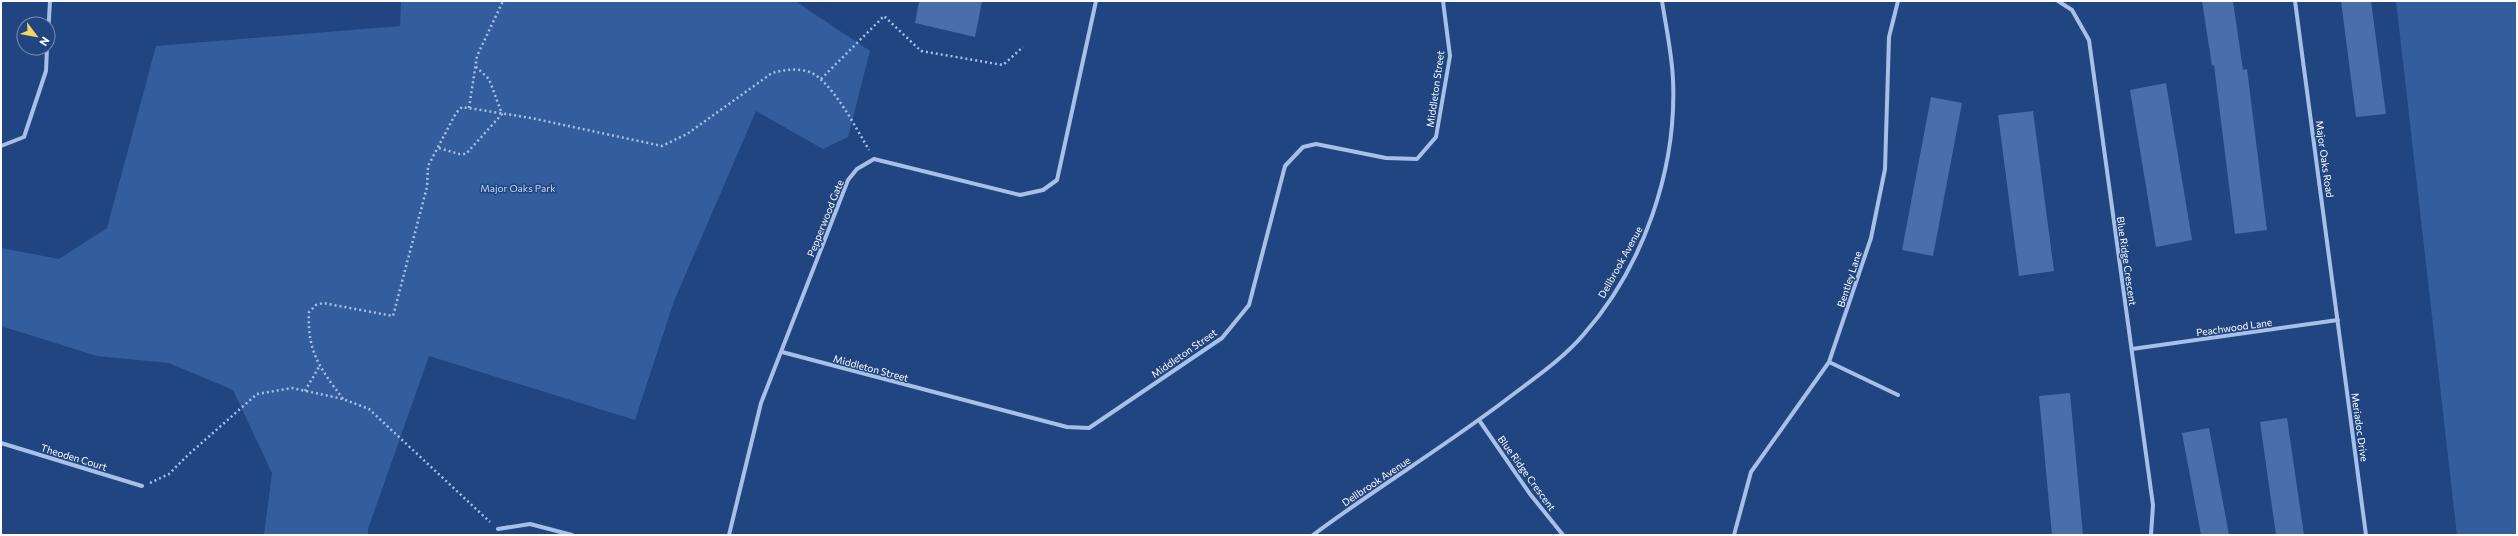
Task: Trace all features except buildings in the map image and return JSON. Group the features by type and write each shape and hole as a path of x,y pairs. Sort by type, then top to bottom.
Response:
{"street":[{"path":"49,16 50,1"},
{"path":"874,159 1020,195 1043,190 1057,180 1096,1"},
{"name":"Middleton Street","path":"782,352 1067,427 1089,428 1222,338 1249,305 1285,166 1303,147 1316,144 1386,158 1417,159 1436,137 1450,56 1443,1"},
{"name":"Dellbrook Avenue","path":"1313,535 1479,420 1545,370 1584,335 1622,279 1650,223 1661,185 1672,127 1673,80 1662,1"},
{"name":"Bentley Lane","path":"1734,535 1751,472 1829,362 1871,238 1884,169 1890,37 1898,1"},
{"name":"Blue Ridge Crescent","path":"2058,1 2072,10 2089,40 2153,505 2151,535"},
{"name":"Major Oaks Road","path":"2295,1 2338,320"},
{"path":"1,146 24,137 46,71 47,56"},
{"name":"Pepperwood Gate","path":"729,535 761,403 848,180 857,169 874,159"},
{"name":"Peachwood Lane","path":"2132,349 2338,320"},
{"name":"Meriadoc Drive","path":"2338,320 2366,535"},
{"path":"1829,362 1898,395"},
{"name":"Blue Ridge Crescent","path":"1479,420 1530,494 1564,535"},
{"name":"Theoden Court","path":"1,443 142,486"},
{"path":"498,529 530,524 572,535"}],"path":[{"path":"470,108 477,56 503,1"},
{"path":"821,79 884,16 921,51 1003,65 1023,47"},
{"path":"475,66 489,79 502,114"},
{"path":"343,399 319,367 308,334 309,312 316,305 323,303 393,316 427,187 428,166 439,148 456,113 462,107 662,146 688,134 772,73 785,70 807,71 821,79 847,113 874,159"},
{"path":"439,148 459,154 466,154 502,114"},
{"path":"305,391 319,367"},
{"path":"142,486 169,474 188,455 257,394 292,388 343,399 369,409 498,529"}],"green space":[{"name":"Major Oaks Park","path":"401,1 795,1 870,51 848,137 823,149 756,111 674,301 635,420 429,356 368,529 368,535 264,535 272,473 233,390 169,363 97,356 1,326 1,248 59,259 107,228 156,46 400,26"},
{"path":"2396,1 2517,1 2517,535 2457,535"}]}
